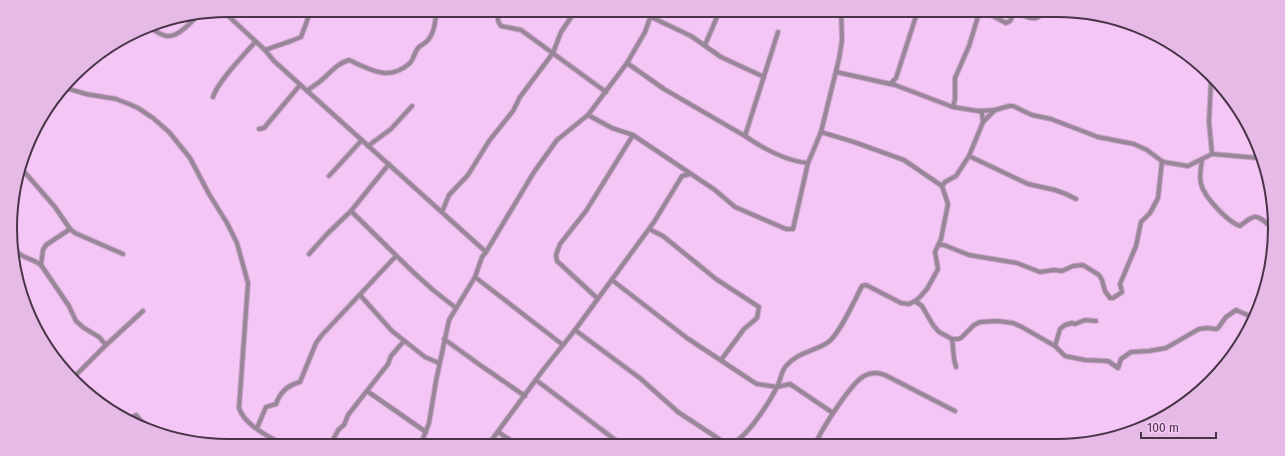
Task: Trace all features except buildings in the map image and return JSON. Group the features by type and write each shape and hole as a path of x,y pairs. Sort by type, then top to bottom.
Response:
{"street":[{"path":"229,17 300,85 486,252"},
{"path":"265,50 301,36 308,17"},
{"path":"307,91 318,83 332,69 344,61 350,60 381,73 390,73 399,70 411,62 418,48 426,43 430,38 436,24 437,17"},
{"path":"498,17 498,21 501,26 521,30 606,92"},
{"path":"442,212 450,195 468,175 489,141 513,111 520,97 553,53 561,32 571,17"},
{"path":"423,439 431,413 439,363 449,320 475,277 482,257 534,172 557,140 588,115 627,63 646,32 651,17 691,36 706,45 721,57 764,77"},
{"path":"706,45 717,17"},
{"path":"588,115 612,128 633,135 715,190 735,207 790,230 793,229 808,162 821,132 836,72 842,40 841,17"},
{"path":"890,84 896,78 916,17"},
{"path":"954,107 955,78 969,46 977,17"},
{"path":"995,17 1006,23 1010,21 1012,17"},
{"path":"1026,17 1034,19 1040,17"},
{"path":"154,30 159,34 173,37 192,20"},
{"path":"745,136 778,32"},
{"path":"213,96 215,90 255,42"},
{"path":"627,63 664,89 745,136 757,145 781,156 801,162 808,162"},
{"path":"836,72 890,84 954,107 978,111 996,110 1013,106 1032,115 1051,119 1098,137 1134,144 1147,150 1162,161 1188,166 1212,154 1256,158"},
{"path":"1211,84 1209,122 1212,154"},
{"path":"259,129 264,128 300,85"},
{"path":"69,89 86,94 116,99 138,108 153,118 169,132 190,158 237,242 248,283 239,408 242,415 257,428 274,439"},
{"path":"368,146 391,129 412,106"},
{"path":"942,186 945,182 956,176 969,156 983,122 996,110"},
{"path":"978,111 982,113 983,122"},
{"path":"739,439 750,428 777,387 786,365 806,352 828,343 835,335 862,286 872,288 901,303 909,304 915,301 927,289 938,265 935,252 942,239 948,204 942,186 904,160 821,132"},
{"path":"598,298 557,261 556,255 560,244 586,211 633,135"},
{"path":"329,176 361,140"},
{"path":"969,156 1028,184 1055,190 1076,199"},
{"path":"1202,159 1200,183 1215,205 1229,220 1240,226 1251,218 1257,217 1268,225"},
{"path":"938,245 944,245 979,257 1018,263 1040,272 1054,270 1062,272 1073,266 1083,265 1099,274 1105,291 1110,298 1114,298 1122,292 1120,284 1136,246 1142,222 1150,213 1158,198 1162,161"},
{"path":"309,254 327,234 351,212 389,164"},
{"path":"493,439 612,280 674,192 682,176 680,167"},
{"path":"24,172 56,208 70,229 81,236 123,254"},
{"path":"682,176 690,174"},
{"path":"351,212 433,290 456,308"},
{"path":"41,265 43,250 46,245 70,229"},
{"path":"648,229 663,236 716,278 759,307 757,318 744,329 721,360"},
{"path":"19,253 24,258 36,261 41,265 69,306 76,321 106,345"},
{"path":"257,428 266,407 276,404 282,392 291,385 300,382 316,343 321,336 396,256"},
{"path":"475,277 562,345"},
{"path":"612,280 687,338 757,384 777,387 790,384 833,413"},
{"path":"360,295 385,325 425,356 439,363"},
{"path":"915,301 922,306 939,332 952,339 961,338 977,323 998,321 1022,327 1055,346 1065,356 1085,360 1108,361 1118,368 1121,359 1131,352 1166,348 1199,329 1216,329 1226,317 1236,310 1249,316"},
{"path":"76,374 143,311"},
{"path":"1055,346 1060,329 1065,325 1072,323 1075,324 1085,320 1096,322"},
{"path":"575,330 641,379 678,412 718,439"},
{"path":"444,339 524,396"},
{"path":"952,339 954,347 953,359 956,367"},
{"path":"333,439 339,429 344,425 348,415 388,364 391,356 404,341"},
{"path":"817,439 833,413 859,379 876,372 885,375 956,411"},
{"path":"536,380 614,439"},
{"path":"367,391 426,432"},
{"path":"498,432 509,439"}]}
